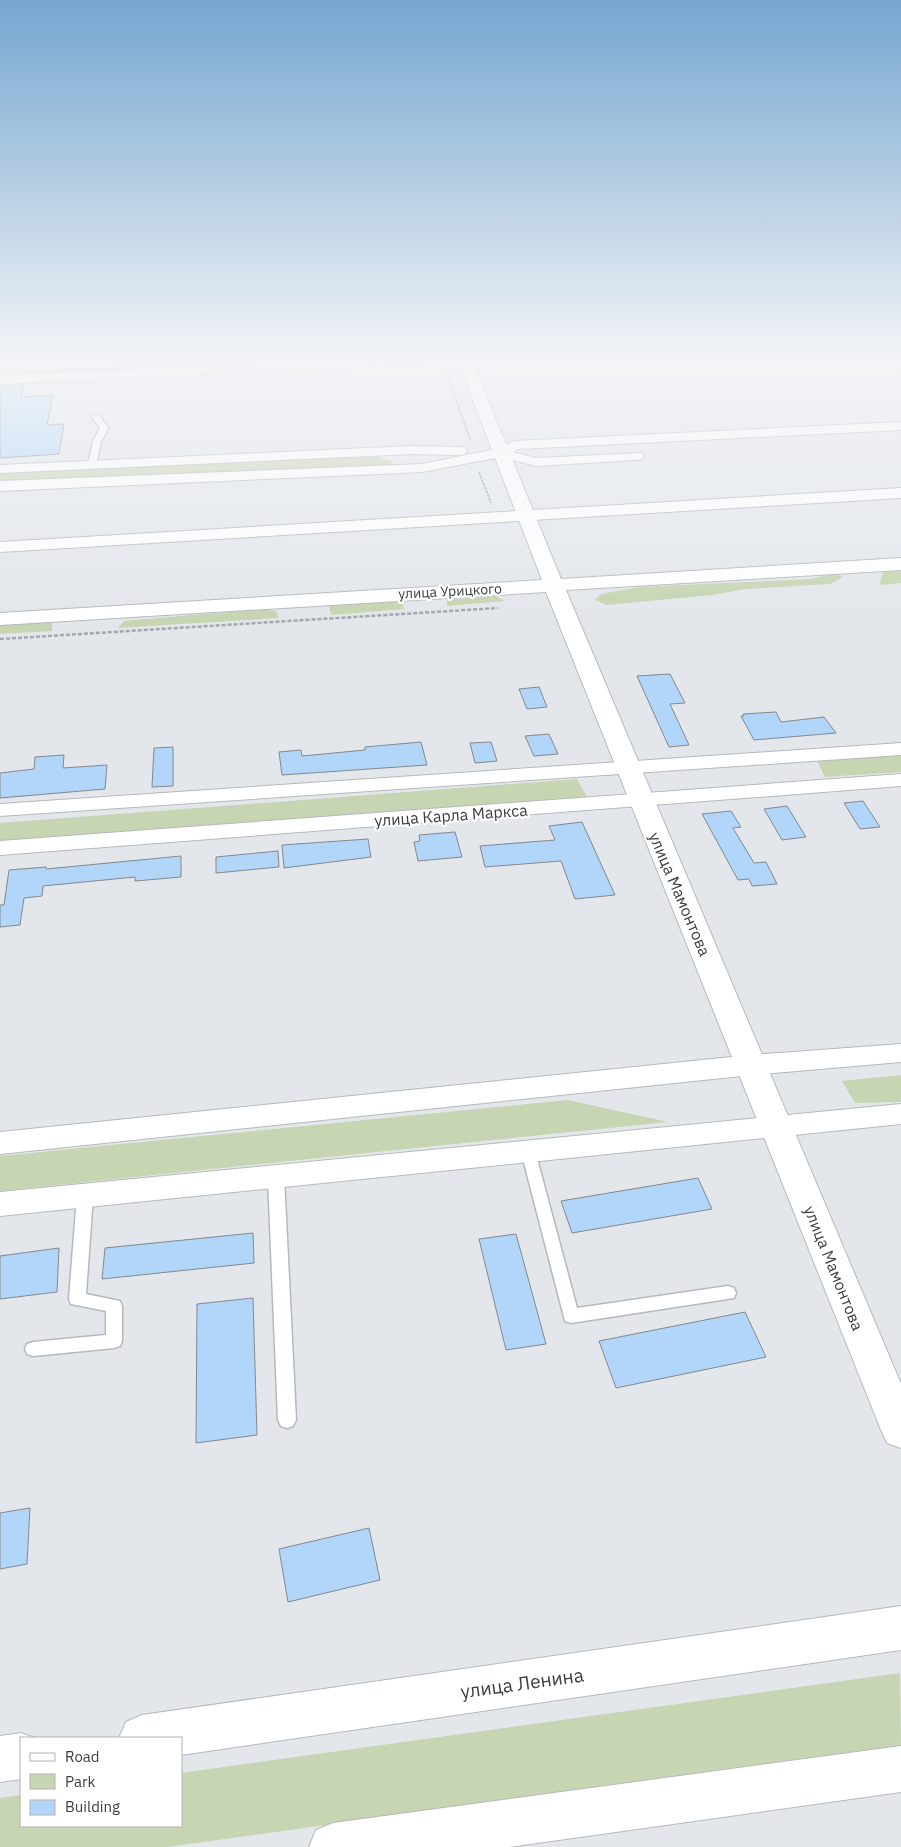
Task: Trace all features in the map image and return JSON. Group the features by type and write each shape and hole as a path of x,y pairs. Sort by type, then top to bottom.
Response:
{"street":[{"name":"улица Мамонтова","path":"494,442 901,1430"},
{"path":"0,486 422,468 500,453 515,446 588,442"},
{"path":"0,469 412,450 500,453 536,462 654,455"},
{"path":"0,547 901,493"},
{"name":"улица Урицкого","path":"0,618 901,564"},
{"path":"0,810 901,749"},
{"name":"улица Карла Маркса","path":"0,848 901,780"},
{"path":"0,1142 751,1065 901,1053"},
{"path":"0,1204 901,1114"},
{"name":"улица Ленина","path":"149,1737 901,1628"},
{"path":"0,1759 20,1756"},
{"path":"333,1847 901,1769"}],"lane":[{"path":"92,464 97,442"},
{"path":"528,1152 572,1316 728,1292"},
{"path":"276,1177 288,1420"},
{"path":"33,1349 114,1340 114,1306 77,1298 85,1196"}],"path":[{"path":"0,639 502,608"}],"green space":[{"path":"353,456 377,457 394,462 386,467 0,486 0,474 4,473"},
{"path":"901,571 901,583 879,585 883,572"},
{"path":"835,573 843,577 830,584 745,589 712,595 607,605 595,600 601,594 639,587 811,579"},
{"path":"495,596 505,601 447,606 447,600"},
{"path":"401,601 404,609 331,615 329,605"},
{"path":"261,609 276,611 279,618 118,628 124,621"},
{"path":"52,622 52,631 0,634 0,625"},
{"path":"901,754 901,772 825,777 817,761"},
{"path":"577,779 587,797 0,841 0,823"},
{"path":"901,1075 901,1102 855,1103 842,1081"},
{"path":"568,1100 668,1122 0,1191 0,1156"},
{"path":"900,1673 901,1745 167,1847 0,1847 0,1798 20,1795 20,1827 182,1827 182,1773"}],"building":[{"path":"0,442 61,442 59,454 0,458"},
{"path":"670,674 685,703 670,704 689,745 669,747 637,676"},
{"path":"539,687 547,707 527,709 519,689"},
{"path":"776,712 781,722 824,717 836,733 754,740 741,716 744,716 743,714"},
{"path":"549,734 558,754 534,756 525,736"},
{"path":"421,742 427,765 282,775 279,752 301,750 302,756 365,750 365,747"},
{"path":"491,742 497,761 475,763 470,743"},
{"path":"173,747 173,786 152,787 154,748"},
{"path":"64,755 63,768 107,765 105,789 0,798 0,773 34,769 35,757"},
{"path":"863,801 880,827 860,829 844,803"},
{"path":"787,806 806,837 782,840 764,809"},
{"path":"731,811 741,827 733,828 754,863 766,862 777,884 752,886 749,879 738,880 702,814"},
{"path":"582,822 615,895 575,899 561,861 485,867 480,846 555,840 549,826"},
{"path":"455,832 462,857 418,861 414,842 420,841 419,835"},
{"path":"368,839 371,857 284,868 282,845"},
{"path":"278,851 279,867 216,873 216,857"},
{"path":"181,856 181,877 135,881 135,877 43,886 42,896 24,898 20,925 0,927 0,905 4,905 9,870 46,867 46,869"},
{"path":"698,1178 712,1209 572,1233 561,1201"},
{"path":"253,1233 254,1263 102,1279 105,1248"},
{"path":"516,1234 546,1344 506,1350 479,1239"},
{"path":"59,1248 57,1292 0,1299 0,1256"},
{"path":"253,1298 257,1435 196,1443 197,1304"},
{"path":"745,1312 766,1357 616,1388 599,1341"},
{"path":"30,1508 27,1564 0,1569 0,1513"},
{"path":"369,1528 380,1580 288,1602 279,1549"}]}
